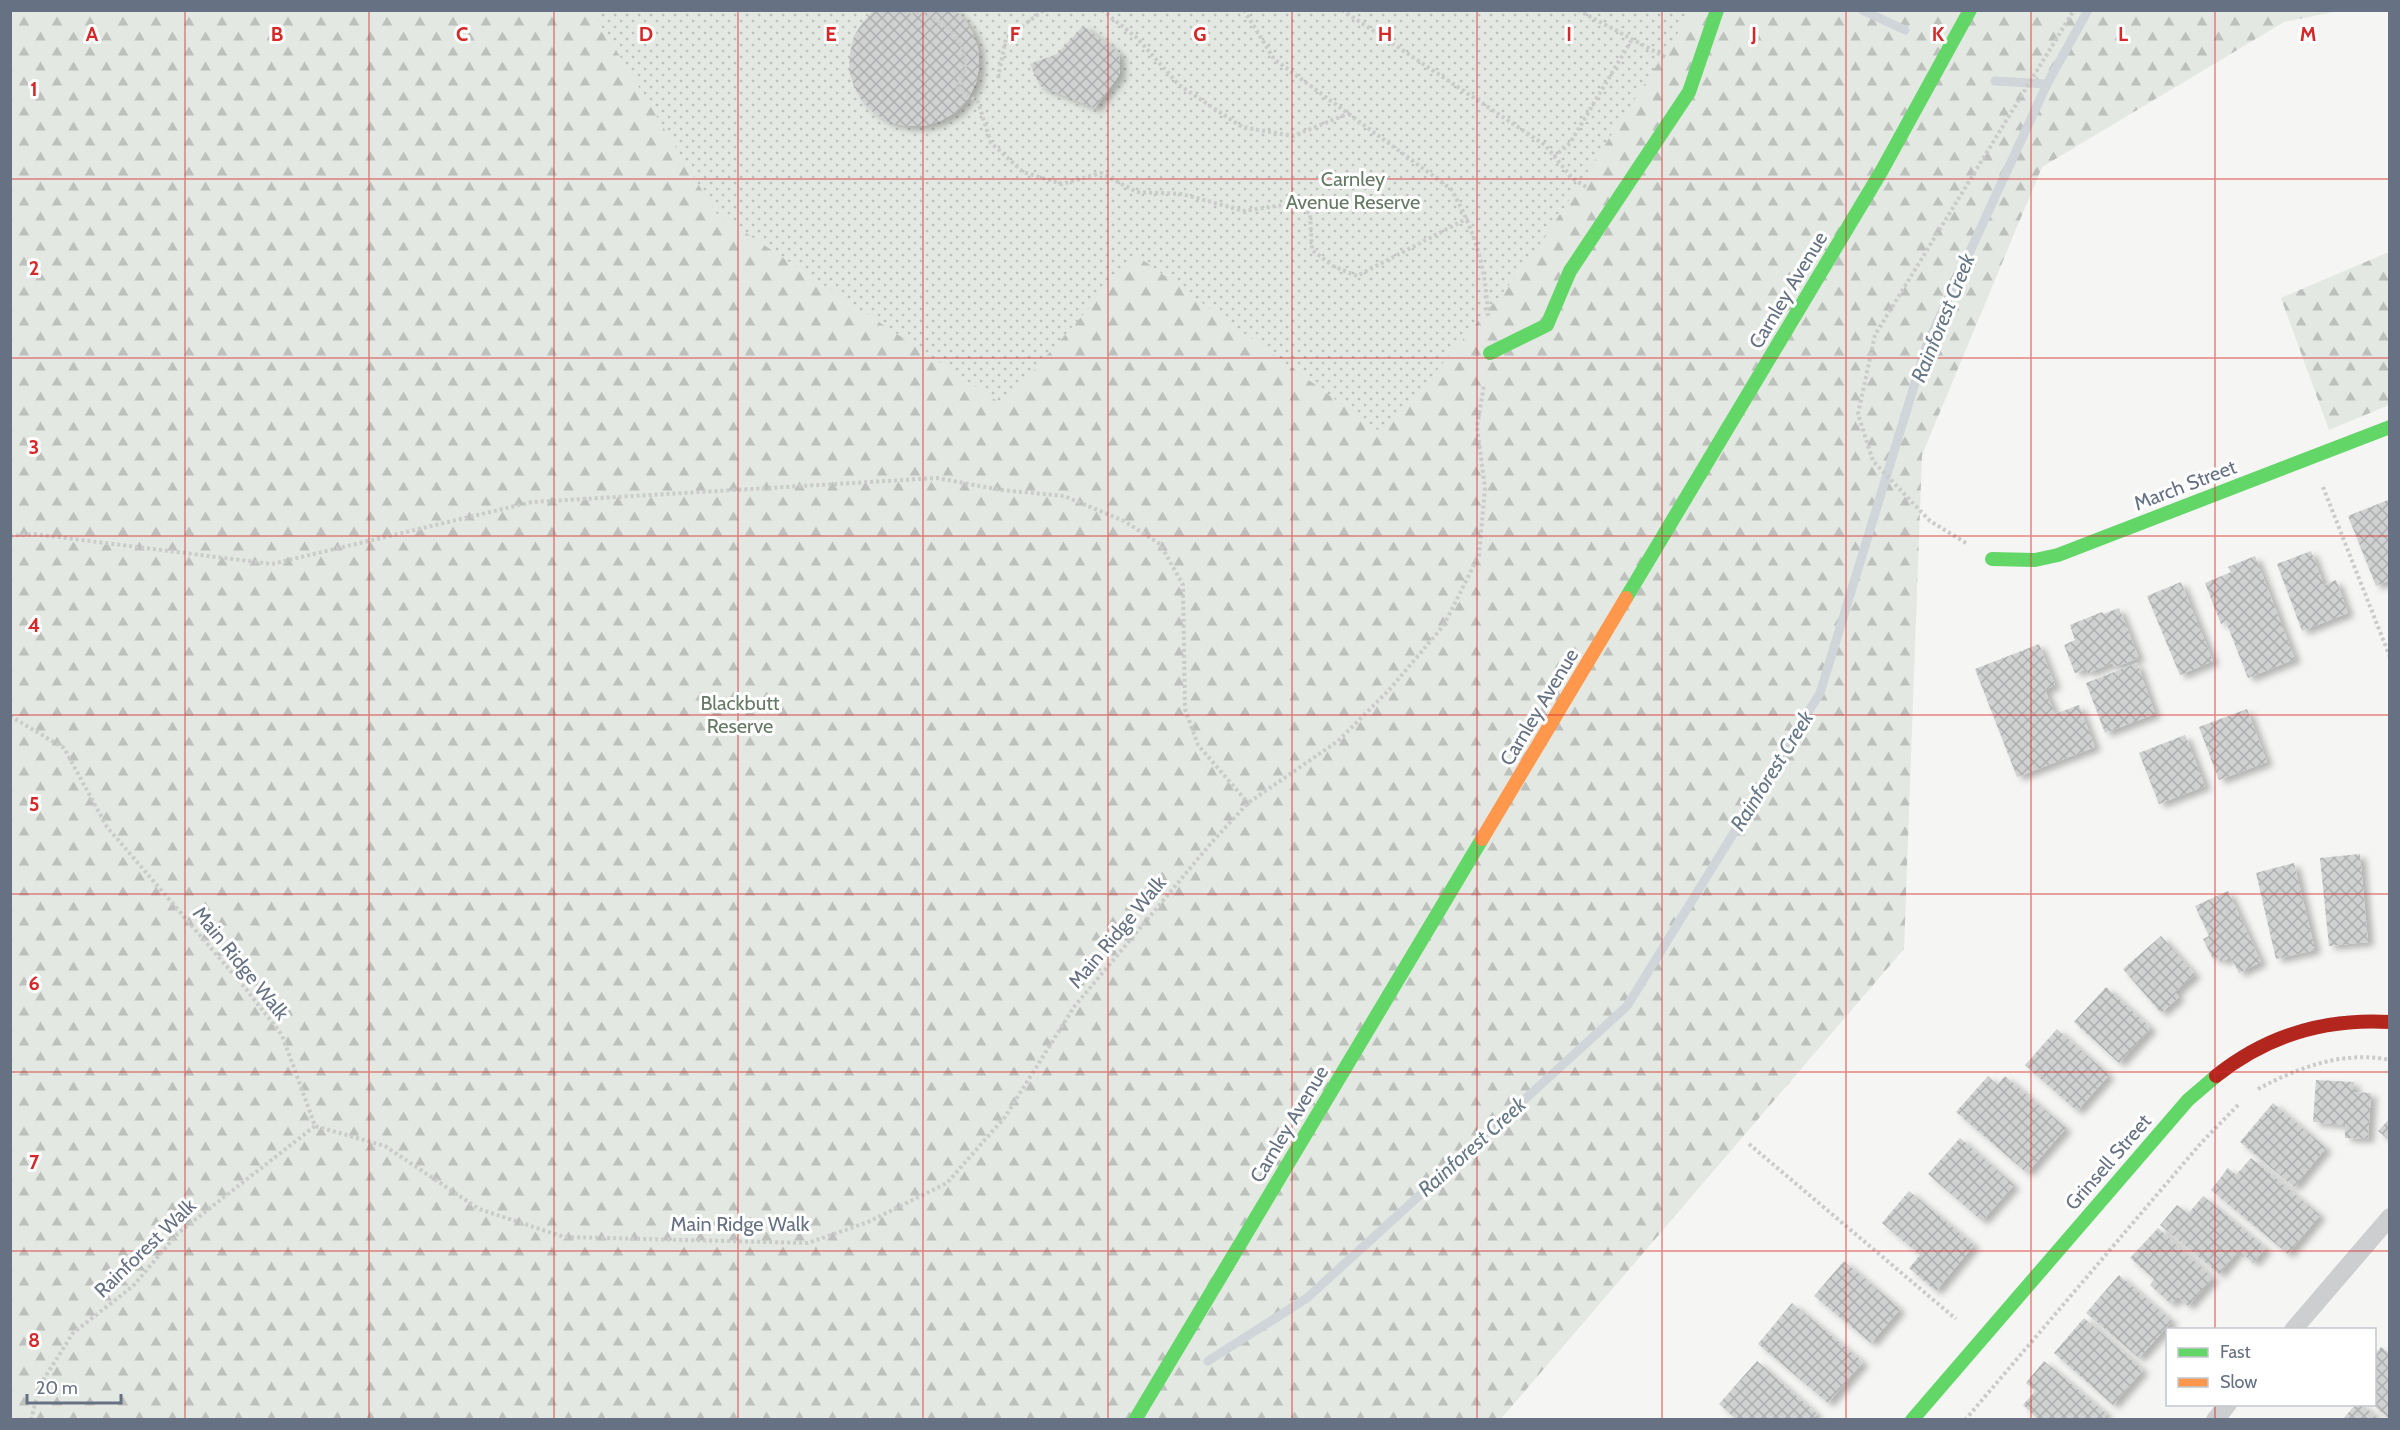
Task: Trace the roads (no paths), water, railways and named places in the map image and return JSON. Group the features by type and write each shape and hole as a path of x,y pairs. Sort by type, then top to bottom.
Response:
{"main road":[{"path":"1490,353 1547,325 1570,272 1689,92 1717,10"},
{"name":"Carnley Avenue","path":"1135,1419 1881,172 1970,10"},
{"name":"March Street","path":"1992,559 2035,560 2058,555 2390,427"},
{"name":"Grinsell Street","path":"1912,1419 2188,1100 2218,1073 2242,1055 2294,1032 2333,1023 2390,1022"}],"lane":[{"path":"2294,1328 2390,1216"},
{"path":"2215,1419 2226,1406"}],"waterway":[{"path":"1862,10 1905,30"},
{"name":"Rainforest Creek","path":"1208,1361 1307,1298 1627,1006 1820,693 1926,347 2047,84 2088,10"},
{"path":"1995,81 2047,84"}],"park label":[{"name":"Carnley Avenue Reserve","path":"1353,190"},
{"name":"Blackbutt Reserve","path":"740,714"}]}
